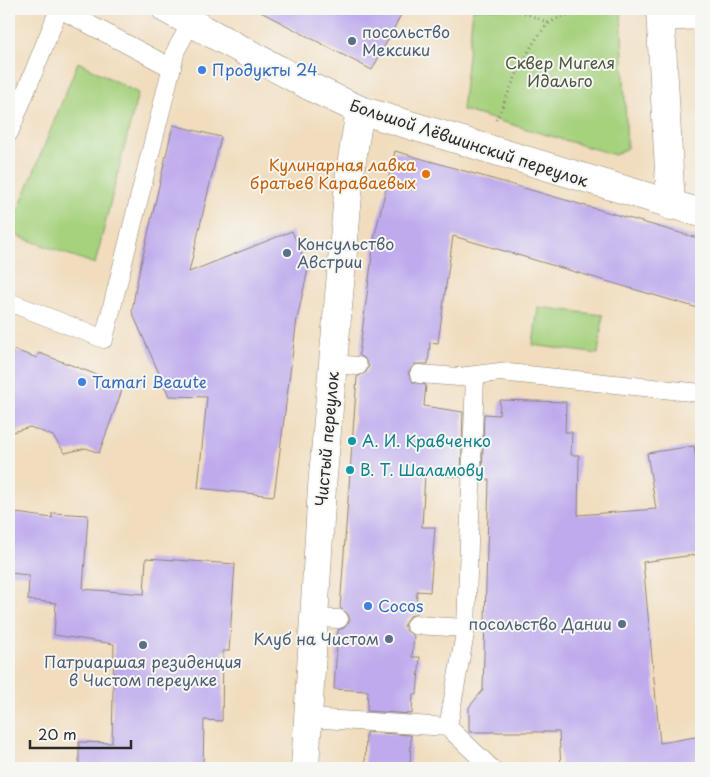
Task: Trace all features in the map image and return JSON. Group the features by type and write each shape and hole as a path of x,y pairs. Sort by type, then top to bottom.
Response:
{"street":[{"name":"Большой Лёвшинский переулок","path":"166,9 315,89 360,110 671,206 701,213"},
{"path":"671,206 661,13 701,14"},
{"name":"Чистый переулок","path":"305,768 308,718 326,618 345,365 350,172 360,110"}],"lane":[{"path":"9,133 59,9 172,68"},
{"path":"9,302 104,339 176,50 191,23"},
{"path":"419,374 459,378 500,372 701,393"},
{"path":"448,726 466,628 475,376"},
{"path":"415,625 466,628"},
{"path":"308,718 448,726 492,768"}],"path":[{"path":"515,9 549,23"},
{"path":"565,9 566,15"},
{"path":"493,125 536,39 549,23 566,15 598,9"}],"green space":[{"name":"Сквер Мигеля Идальго","path":"473,9 621,9 627,148 615,155 462,110"},
{"path":"78,62 138,93 95,264 9,233"},
{"path":"538,307 603,315 598,354 533,345"}],"building":[{"name":"посольство Мексики","path":"255,9 404,9 372,70"},
{"path":"173,125 221,137 189,272 292,231 308,269 297,319 274,496 198,488 207,397 169,396 132,312 136,286"},
{"path":"395,151 701,239 701,309 453,236 438,343 430,342 428,364 415,364 408,373 413,382 426,385 424,406 463,412 461,477 425,474 422,527 435,527 430,592 417,591 416,614 410,616 404,624 406,630 414,636 412,657 420,657 417,695 413,694 412,714 367,711 368,691 334,689 338,630 344,628 350,620 348,614 340,608 357,377 366,372 369,366 364,358 359,355 375,234"},
{"path":"9,348 37,358 39,353 124,385 99,453 86,448 65,453 53,436 30,427 9,433"},
{"path":"500,400 566,402 565,432 572,432 571,455 579,455 578,515 656,509 647,453 694,446 701,491 701,554 643,562 660,743 701,736 701,768 561,768 559,732 469,732 469,707 483,690 489,479 482,479 484,414 499,415"},
{"path":"9,512 52,518 52,513 88,515 83,589 144,594 146,558 235,564 229,651 223,651 222,721 204,720 203,768 79,768 79,742 112,743 114,644 54,635 56,603 28,600 29,575 9,573"},
{"path":"366,732 411,735 410,768 365,768"}],"place":[{"name":"посольство Мексики","path":"352,41"},
{"name":"Продукты 24","path":"202,70"},
{"name":"Кулинарная лавка братьев Караваевых","path":"426,174"},
{"name":"Консульство Австрии","path":"287,253"},
{"name":"Tamari Beaute","path":"82,382"},
{"name":"А. И. Кравченко","path":"352,441"},
{"name":"В. Т. Шаламову","path":"350,470"},
{"name":"Cocos","path":"368,606"},
{"name":"посольство Дании","path":"622,624"},
{"name":"Клуб на Чистом","path":"389,639"},
{"name":"Патриаршая резиденция в Чистом переулке","path":"143,645"}]}
